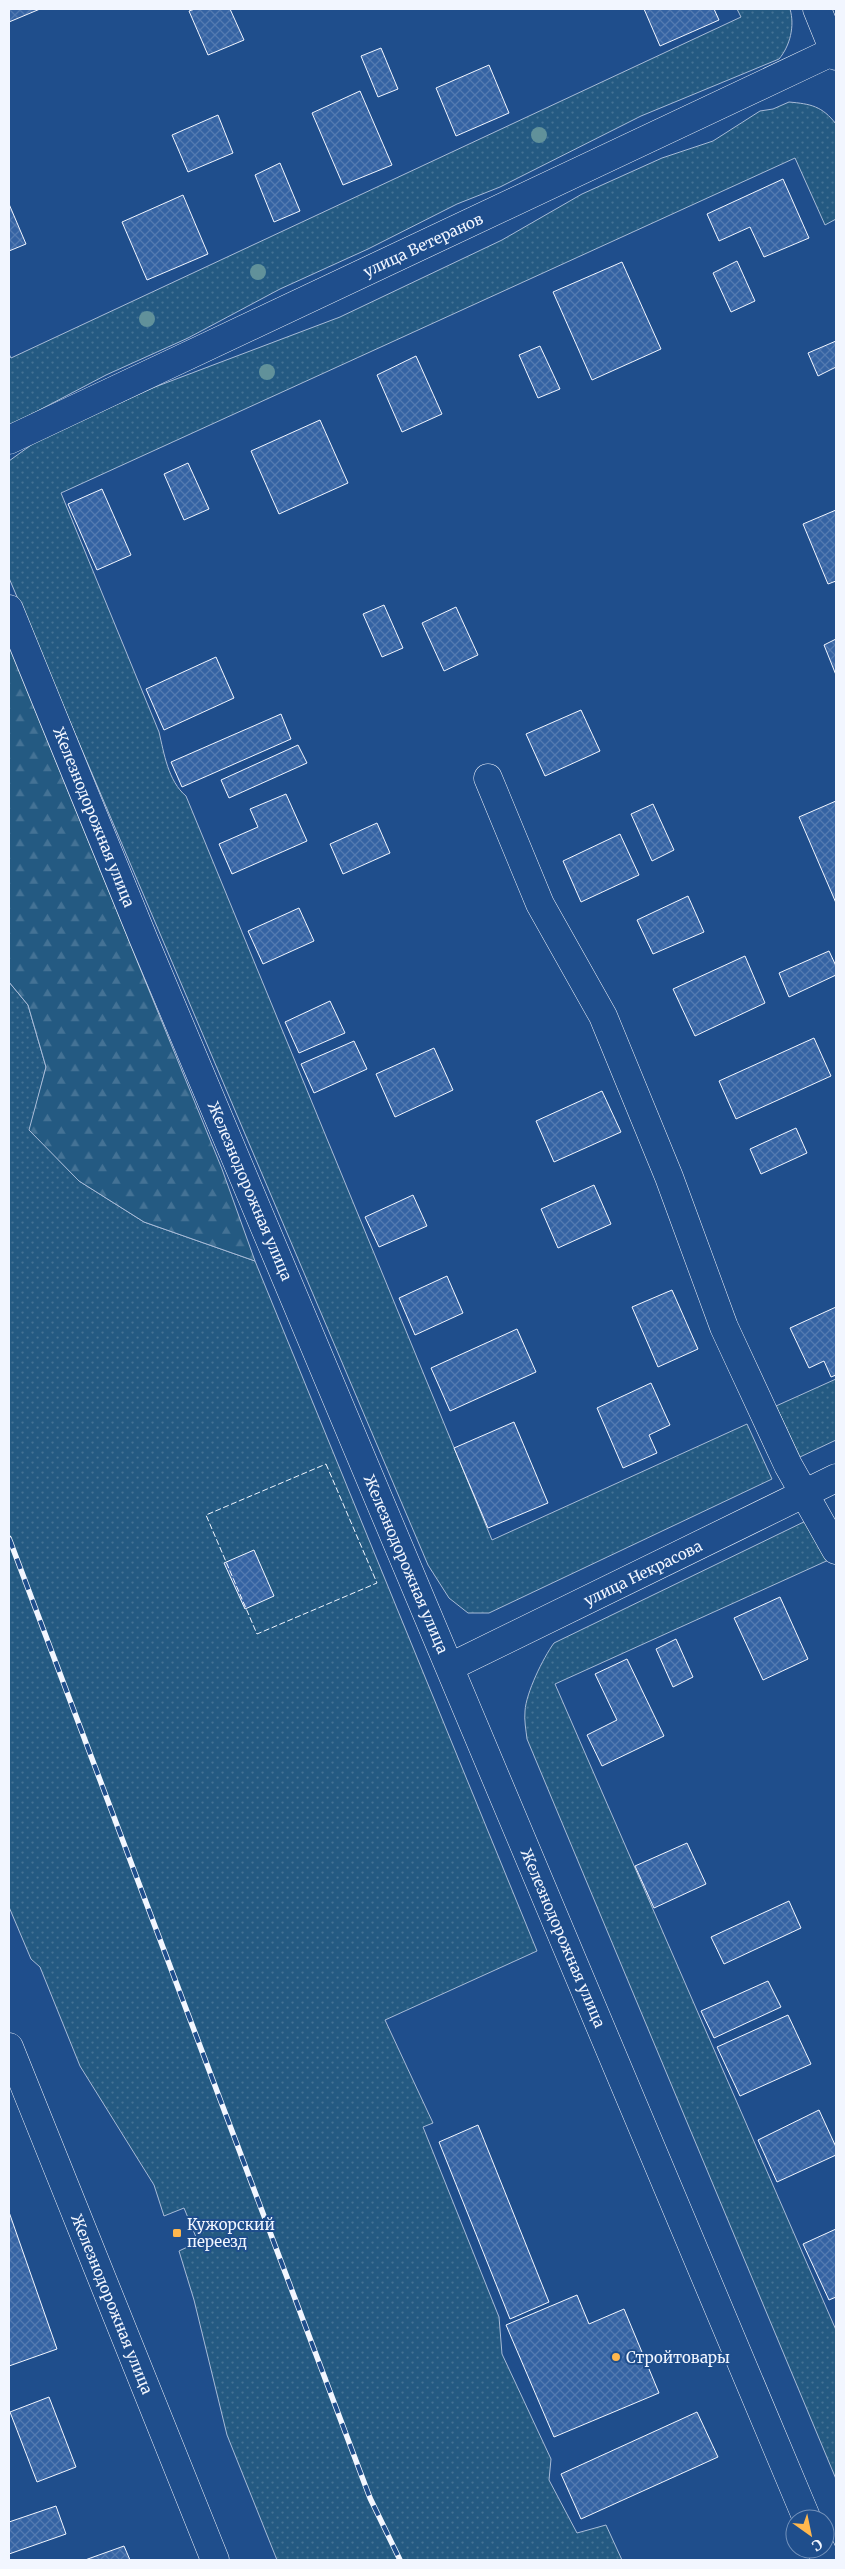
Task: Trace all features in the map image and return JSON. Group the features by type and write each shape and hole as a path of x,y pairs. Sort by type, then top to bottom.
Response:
{"street":[{"path":"817,9 836,52"},
{"name":"улица Ветеранов","path":"9,440 836,52"},
{"name":"Железнодорожная улица","path":"9,608 144,940 803,2509"},
{"path":"488,778 540,904 603,1016 669,1177 724,1327 788,1465 836,1550"},
{"name":"улица Некрасова","path":"450,1667 836,1478"},
{"name":"Железнодорожная улица","path":"9,2047 215,2560"}],"green space":[{"path":"737,9 790,9 792,29 789,42 779,59 641,116 500,187 457,204 368,249 280,289 188,338 106,375 9,426 9,354 11,358 741,17"},
{"path":"789,102 816,107 826,113 836,124 836,219 825,225 795,158 61,493 159,732 171,775 186,796 492,1540 747,1424 772,1479 489,1613 468,1613 449,1598 428,1565 9,578 9,461 38,440 155,387 340,317 502,240 582,194 662,158 713,141 760,111 773,109"},
{"path":"9,647 222,1169 255,1261 144,1222 79,1181 29,1130 46,1067 28,1005 9,982"},
{"path":"9,982 28,1005 46,1067 30,1130 79,1181 144,1222 255,1261 537,1951 385,2020 433,2123 423,2127 499,2317 502,2354 551,2459 549,2480 577,2533 606,2525 622,2560 277,2560 227,2435 194,2300 179,2251 198,2242 184,2208 164,2216 154,2185 80,2066 40,1967 31,1959 9,1907"},
{"path":"836,1379 836,1440 800,1457 776,1406"},
{"path":"814,1517 833,1558 555,1684 836,2330 836,2479 527,1739 525,1718 526,1704 532,1686 540,1666 554,1643"}],"building":[{"path":"9,9 40,9 9,22"},
{"path":"195,9 230,9 244,40 208,55 189,11"},
{"path":"644,9 714,9 719,20 660,46"},
{"path":"381,48 398,89 378,97 361,56"},
{"path":"489,65 509,113 456,136 436,88"},
{"path":"360,91 392,165 343,185 312,113"},
{"path":"218,115 233,153 188,172 172,135"},
{"path":"280,163 300,211 274,222 255,175"},
{"path":"783,179 809,238 764,257 750,227 719,241 707,214"},
{"path":"183,195 208,254 147,280 122,222"},
{"path":"9,204 26,244 9,251"},
{"path":"737,261 755,301 731,312 713,273"},
{"path":"622,262 661,349 592,380 553,292"},
{"path":"836,341 836,367 818,376 808,353"},
{"path":"540,346 560,389 538,398 519,355"},
{"path":"416,356 442,414 402,432 377,375"},
{"path":"320,420 348,483 279,514 251,451"},
{"path":"188,463 209,509 184,520 164,474"},
{"path":"102,489 131,555 97,570 68,504"},
{"path":"836,510 836,581 828,584 803,524"},
{"path":"384,605 403,648 382,657 363,614"},
{"path":"456,607 478,655 444,671 422,623"},
{"path":"836,639 836,675 824,645"},
{"path":"216,657 234,698 164,730 146,689"},
{"path":"581,710 600,751 545,776 526,734"},
{"path":"281,714 291,739 182,787 171,762"},
{"path":"298,745 307,763 229,798 221,780"},
{"path":"286,794 307,841 232,874 219,844 258,827 250,809"},
{"path":"836,801 836,903 799,817"},
{"path":"653,804 674,850 652,861 631,814"},
{"path":"377,823 390,853 343,874 330,844"},
{"path":"620,834 639,875 581,902 563,861"},
{"path":"688,896 704,932 653,954 637,920"},
{"path":"299,908 314,941 263,964 248,931"},
{"path":"829,951 836,966 836,975 789,997 779,973"},
{"path":"745,956 765,1003 695,1036 673,989"},
{"path":"330,1001 345,1033 299,1053 285,1022"},
{"path":"814,1038 831,1076 736,1119 719,1081"},
{"path":"354,1041 367,1069 314,1093 301,1064"},
{"path":"434,1048 453,1090 395,1117 376,1074"},
{"path":"602,1091 621,1132 554,1162 536,1121"},
{"path":"796,1128 807,1153 761,1174 750,1149"},
{"path":"594,1185 611,1224 558,1248 541,1209"},
{"path":"413,1195 427,1226 379,1247 365,1217"},
{"path":"447,1276 463,1313 415,1335 399,1298"},
{"path":"672,1290 698,1349 658,1367 632,1307"},
{"path":"836,1307 836,1375 831,1377 824,1361 809,1368 790,1328"},
{"path":"517,1329 536,1372 450,1411 431,1368"},
{"path":"651,1383 670,1425 649,1435 657,1453 623,1468 597,1408"},
{"path":"514,1422 548,1503 488,1528 454,1448"},
{"path":"254,1550 274,1596 245,1609 224,1563"},
{"path":"780,1597 808,1659 763,1680 734,1618"},
{"path":"676,1639 693,1677 673,1687 656,1649"},
{"path":"627,1659 664,1736 602,1766 587,1735 617,1720 595,1674"},
{"path":"687,1843 706,1884 654,1908 635,1866"},
{"path":"789,1901 801,1928 724,1964 711,1937"},
{"path":"768,1981 781,2007 714,2038 701,2011"},
{"path":"788,2015 811,2064 740,2096 717,2047"},
{"path":"819,2110 836,2147 836,2155 777,2182 758,2140"},
{"path":"478,2125 549,2302 510,2319 439,2142"},
{"path":"9,2212 57,2349 9,2366"},
{"path":"836,2229 836,2297 829,2300 803,2244"},
{"path":"577,2295 589,2324 624,2309 659,2393 554,2437 506,2325"},
{"path":"49,2397 76,2467 37,2482 10,2412"},
{"path":"697,2412 718,2457 581,2519 561,2474"},
{"path":"56,2506 66,2534 9,2554 9,2522"},
{"path":"124,2546 130,2560 85,2560"}],"railway":[{"path":"9,1538 370,2498 400,2560"}],"fence":[{"path":"326,1464 377,1583 257,1634 206,1515 326,1464"}],"place":[{"name":"Кужорский переезд","path":"177,2233"},
{"name":"Стройтовары","path":"616,2357"}]}
